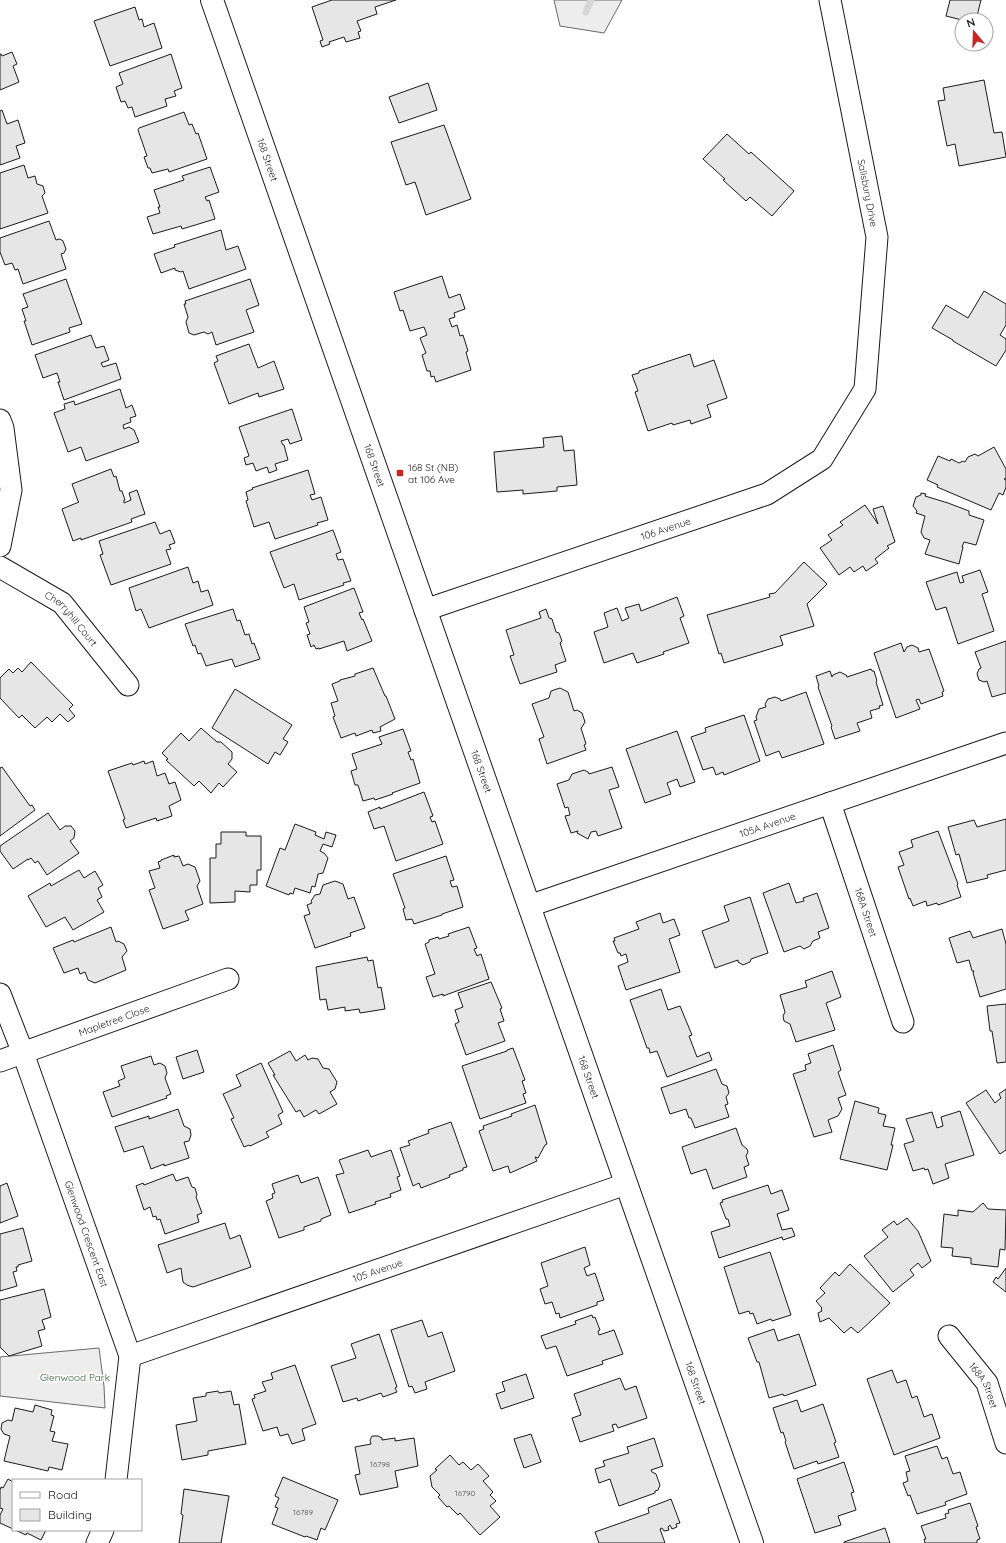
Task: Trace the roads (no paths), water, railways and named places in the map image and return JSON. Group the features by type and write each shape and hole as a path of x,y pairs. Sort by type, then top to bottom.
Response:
{"street":[{"name":"168 Street","path":"212,0 752,1543"},
{"name":"Salisbury Drive","path":"830,0 877,237 865,389"},
{"name":"106 Avenue","path":"425,610 767,494 822,459 865,389"},
{"path":"0,420 3,428 11,490 0,546"},
{"name":"Cherryhill Court","path":"0,567 62,603 128,685"},
{"name":"105A Avenue","path":"528,906 1006,743"},
{"name":"168A Street","path":"830,803 903,1022"},
{"name":"Mapletree Close","path":"0,1061 228,979"},
{"name":"Glenwood Crescent East","path":"0,994 23,1053 130,1356 116,1479"},
{"name":"105 Avenue","path":"130,1356 626,1184"},
{"name":"168A Street","path":"949,1336 987,1383 1006,1443"},
{"path":"98,1543 103,1531"}],"waterway":[{"path":"586,12 591,0"}],"place":[{"name":"168 St (NB) at 106 Ave","path":"400,473"}],"park label":[{"name":"Glenwood Park","path":"75,1377"}]}
